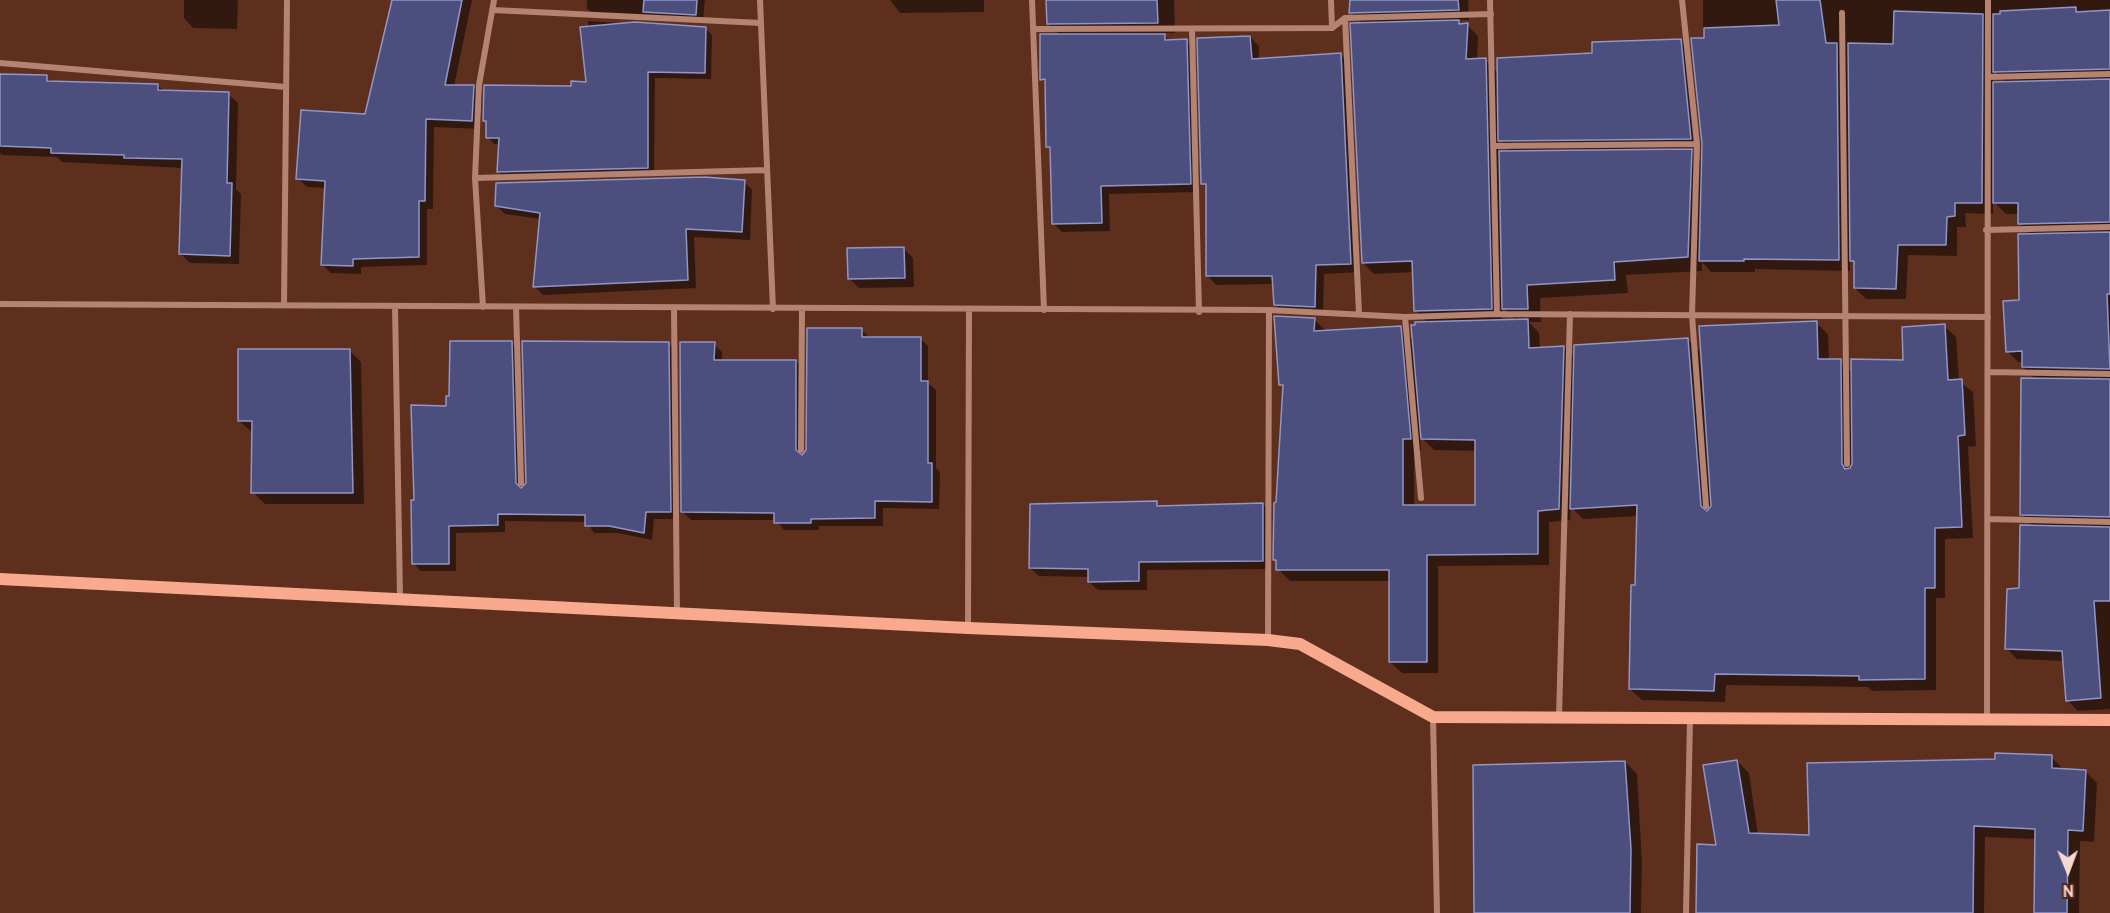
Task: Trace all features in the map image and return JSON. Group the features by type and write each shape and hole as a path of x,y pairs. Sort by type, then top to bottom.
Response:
{"street":[{"path":"284,305 287,0"},
{"path":"483,307 475,178 479,85 494,0"},
{"path":"760,0 773,309"},
{"path":"1032,0 1044,310"},
{"path":"1331,0 1332,28"},
{"path":"1490,0 1497,314"},
{"path":"1682,0 1697,144 1692,315 1706,506"},
{"path":"1987,719 1988,0"},
{"path":"493,10 762,23"},
{"path":"1842,13 1847,464"},
{"path":"1033,29 1332,28 1346,18 1491,14"},
{"path":"1346,18 1359,313"},
{"path":"1192,29 1199,312"},
{"path":"0,63 286,87"},
{"path":"1988,77 2110,74"},
{"path":"1493,146 1697,144"},
{"path":"475,178 767,170"},
{"path":"1986,230 2110,227"},
{"path":"0,304 1199,312 1269,310 1406,317 1570,314 1988,317"},
{"path":"395,306 400,597"},
{"path":"516,307 521,483"},
{"path":"674,308 677,614"},
{"path":"801,450 802,309"},
{"path":"968,628 969,310"},
{"path":"1268,640 1269,310"},
{"path":"1559,717 1570,314"},
{"path":"1406,317 1421,498"},
{"path":"1988,372 2110,374"},
{"path":"1988,519 2110,522"},
{"path":"0,579 400,597 677,614 968,628 1268,640 1300,644 1433,717 2110,720"},
{"path":"1433,717 1437,913"},
{"path":"1686,913 1690,718"}],"building":[{"path":"392,0 462,0 445,85 474,85 472,121 426,119 425,201 419,201 419,257 353,259 353,266 321,265 325,181 296,179 301,110 365,114"},
{"path":"644,0 697,0 696,15 643,12"},
{"path":"1046,0 1157,0 1158,23 1047,24"},
{"path":"1350,0 1458,0 1459,10 1349,13"},
{"path":"1776,0 1820,0 1826,43 1837,43 1839,260 1699,261 1702,144 1691,38 1704,38 1704,28 1779,25"},
{"path":"2076,7 2076,12 2110,10 2110,69 1993,72 1993,14 2000,14 2000,11"},
{"path":"1894,11 1983,14 1982,203 1955,203 1955,216 1947,217 1946,245 1898,245 1896,289 1854,288 1854,261 1850,261 1848,43 1893,44"},
{"path":"1459,20 1459,24 1468,23 1466,59 1486,58 1492,309 1414,311 1412,261 1362,263 1350,23"},
{"path":"635,22 706,27 705,73 648,72 648,168 497,172 499,138 486,138 486,121 483,121 484,85 571,86 571,81 586,82 580,27"},
{"path":"1040,34 1165,34 1165,40 1187,39 1191,184 1101,186 1102,223 1052,224 1050,147 1046,147 1045,79 1040,80"},
{"path":"1250,36 1252,59 1341,53 1351,264 1316,265 1315,307 1274,305 1272,276 1206,276 1206,184 1201,184 1197,38"},
{"path":"1681,39 1691,139 1498,141 1497,58 1592,53 1592,42"},
{"path":"0,74 47,75 47,81 158,84 158,90 229,92 227,183 232,183 230,256 179,254 182,159 51,153 51,148 0,146"},
{"path":"2110,79 2110,222 2018,224 2018,203 1993,203 1993,82"},
{"path":"1692,149 1688,257 1614,262 1615,280 1527,285 1528,309 1502,309 1499,151"},
{"path":"704,177 745,180 742,232 686,229 688,280 533,287 540,213 495,206 496,183"},
{"path":"2110,232 2110,294 2107,294 2110,369 2022,367 2022,351 2006,352 2003,301 2019,300 2018,234"},
{"path":"904,247 905,278 848,279 847,248"},
{"path":"1274,316 1315,318 1314,331 1401,326 1411,439 1403,439 1403,505 1475,505 1475,440 1421,439 1411,325 1415,325 1415,322 1528,319 1529,348 1564,346 1559,509 1538,511 1538,554 1427,555 1427,662 1389,662 1389,570 1276,570 1276,560 1273,560 1274,503 1276,502 1283,385 1279,385"},
{"path":"1817,321 1818,359 1841,359 1842,464 1845,469 1850,468 1852,464 1851,359 1903,360 1902,327 1945,324 1948,380 1962,379 1965,435 1958,436 1962,527 1935,528 1935,588 1925,588 1925,679 1859,680 1859,676 1715,674 1714,691 1629,689 1631,585 1635,585 1637,505 1570,509 1574,345 1688,338 1701,506 1707,511 1711,506 1699,326"},
{"path":"807,328 862,328 862,337 921,337 921,381 928,381 928,463 932,463 932,502 875,501 875,518 811,519 811,523 774,523 774,513 681,512 680,342 715,342 714,360 796,360 796,450 802,455 806,450"},
{"path":"450,341 512,341 516,483 521,488 526,483 522,341 669,342 671,512 646,512 644,533 609,526 585,526 585,515 498,514 498,525 449,526 449,564 412,564 411,500 414,500 411,405 446,406 446,396 449,396"},
{"path":"238,349 350,349 353,493 251,493 252,421 238,421"},
{"path":"2021,378 2110,379 2110,517 2020,515"},
{"path":"1157,501 1157,506 1263,503 1263,561 1139,562 1139,581 1088,582 1088,569 1029,568 1030,504"},
{"path":"2020,525 2110,527 2110,601 2094,601 2101,698 2066,701 2062,651 2005,649 2007,589 2019,588"},
{"path":"1995,753 2052,755 2052,768 2086,770 2083,831 2068,830 2067,913 2034,913 2035,829 1974,826 1973,913 1696,913 1697,844 1716,845 1703,765 1737,760 1749,833 1809,835 1807,763 1995,759"},
{"path":"1625,761 1631,849 1630,913 1474,913 1473,765"}]}
